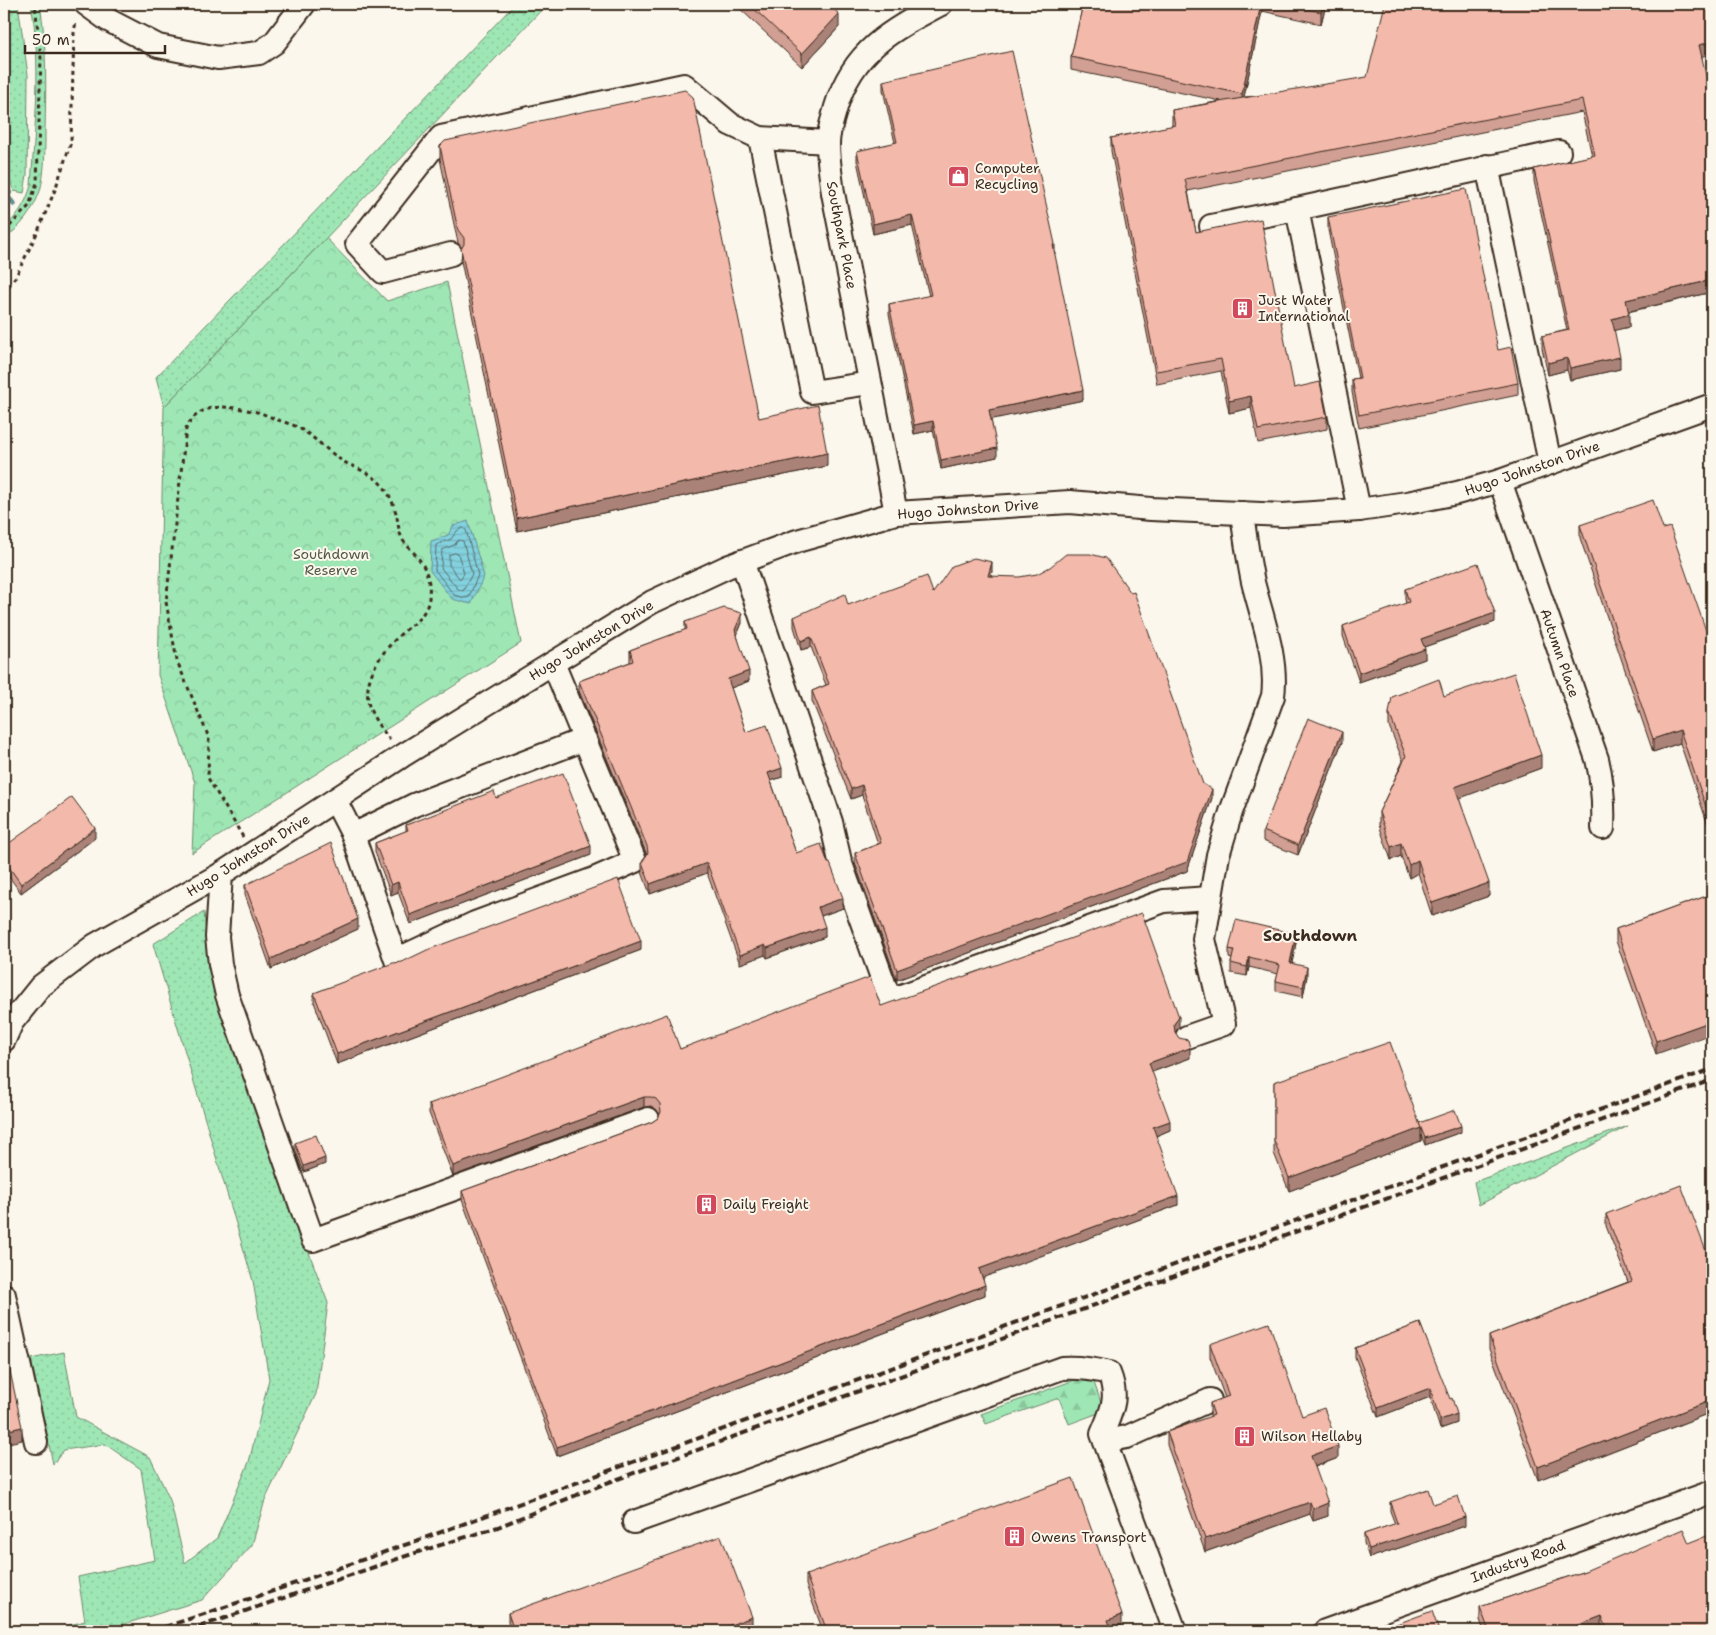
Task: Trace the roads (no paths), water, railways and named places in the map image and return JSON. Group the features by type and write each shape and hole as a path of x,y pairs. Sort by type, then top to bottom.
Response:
{"street":[{"path":"82,9 158,46 218,58 259,53 267,48 274,43 304,4"},
{"name":"Southpark Place","path":"896,514 833,193 828,142 831,124 842,88 856,66 872,47 891,32 942,4"},
{"path":"451,254 384,272 356,244 441,137 684,85 730,124 760,138 828,142"},
{"path":"760,138 812,392 870,383"},
{"path":"1211,226 1559,152"},
{"path":"1487,166 1550,463"},
{"path":"1297,209 1359,510"},
{"name":"Hugo Johnston Drive","path":"7,1028 41,986 96,945 221,874 402,756 652,602 727,567 796,541 896,514 1070,502 1151,509 1283,515 1359,510 1457,493 1500,481 1712,404"},
{"name":"Autumn Place","path":"1500,481 1597,759 1604,802 1603,828"},
{"path":"1187,1037 1224,1024 1204,939 1210,898 1218,855 1230,812 1273,696 1276,678 1253,580 1242,513"},
{"path":"742,561 832,822 840,861 890,1000 1164,901 1210,898"},
{"path":"335,800 353,836 396,960 475,923 594,879 635,861 553,663"},
{"path":"353,836 414,805 585,739"},
{"path":"221,874 217,937 220,964 227,995 313,1240 648,1119"},
{"path":"4,1295 36,1442"},
{"path":"634,1522 1062,1368 1078,1367 1109,1373 1114,1386 1115,1396 1104,1438 1175,1631"},
{"path":"1104,1438 1127,1437 1210,1400"},
{"name":"Industry Road","path":"1325,1631 1712,1492"}],"water":[{"path":"4,178 12,193 4,202"},
{"path":"468,521 484,576 471,604 452,599 430,571 431,541 448,535 453,526"}],"waterway":[{"path":"4,194 14,204"}],"railway":[{"path":"153,1631 419,1540 1712,1069"},
{"path":"187,1631 412,1554 498,1527 604,1484 1712,1080"}],"place":[{"name":"Computer Recycling","path":"959,176"},
{"name":"Just Water International","path":"1242,308"},
{"name":"Daily Freight","path":"707,1204"},
{"name":"Wilson Hellaby","path":"1245,1436"},
{"name":"Owens Transport","path":"1015,1537"}],"district":[{"name":"Southdown","path":"1310,935"}],"park label":[{"name":"Southdown Reserve","path":"331,562"}]}
